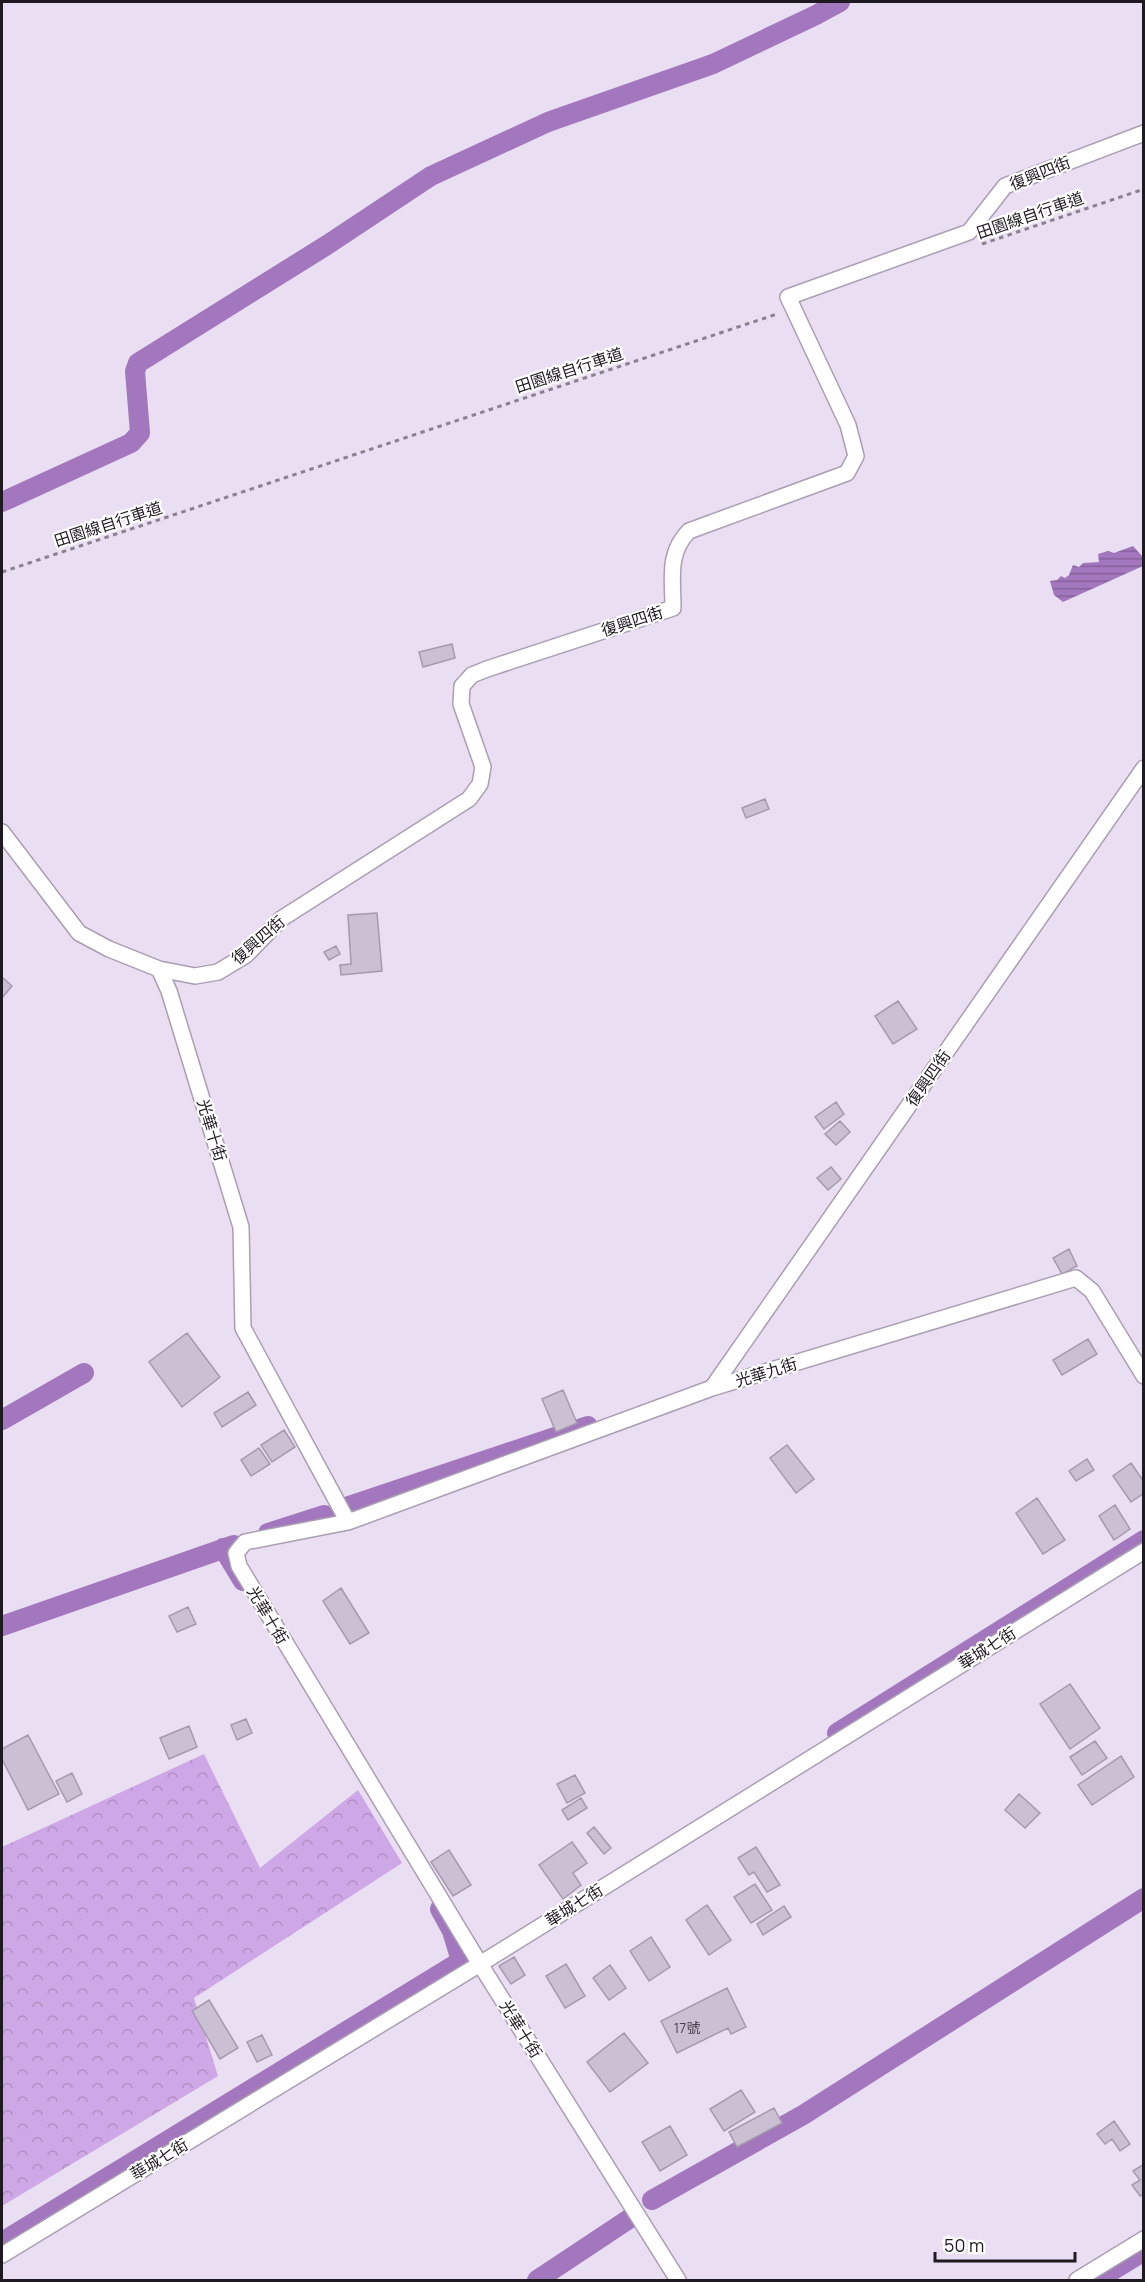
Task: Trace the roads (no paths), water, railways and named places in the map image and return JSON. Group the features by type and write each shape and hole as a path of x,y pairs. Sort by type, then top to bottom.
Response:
{"street":[{"name":"復興四街","path":"2,832 79,933 109,949 159,969 195,976 218,972 246,955 281,919 468,799 480,784 483,767 461,704 462,686 472,675 673,608 673,556 680,540 689,531 847,473 856,456 848,425 788,297 969,232 1005,186 1143,133"},
{"name":"復興四街","path":"712,1388 1143,768"},
{"name":"光華十街","path":"159,969 172,1002 242,1227 243,1328 348,1522 244,1542 237,1553 238,1566 480,1964 678,2280"},
{"name":"光華九街","path":"348,1522 712,1388 1076,1278 1092,1291 1143,1376"},
{"name":"華城七街","path":"2,2255 480,1964 1143,1551"},
{"path":"1077,2280 1143,2239"}],"waterway":[{"path":"2,502 131,443 140,433 135,371 138,363 327,245 431,176 548,122 713,64 840,2"},
{"path":"2,1420 84,1373"},
{"path":"343,1508 588,1426"},
{"path":"268,1533 324,1515"},
{"path":"837,1733 1144,1540"},
{"path":"2,1626 234,1545"},
{"path":"223,1548 243,1581"},
{"path":"652,2200 803,2115 1144,1898"},
{"path":"2,2242 461,1961 452,1931 440,1909"},
{"path":"537,2280 632,2217"},
{"path":"1097,2280 1144,2251"}]}
